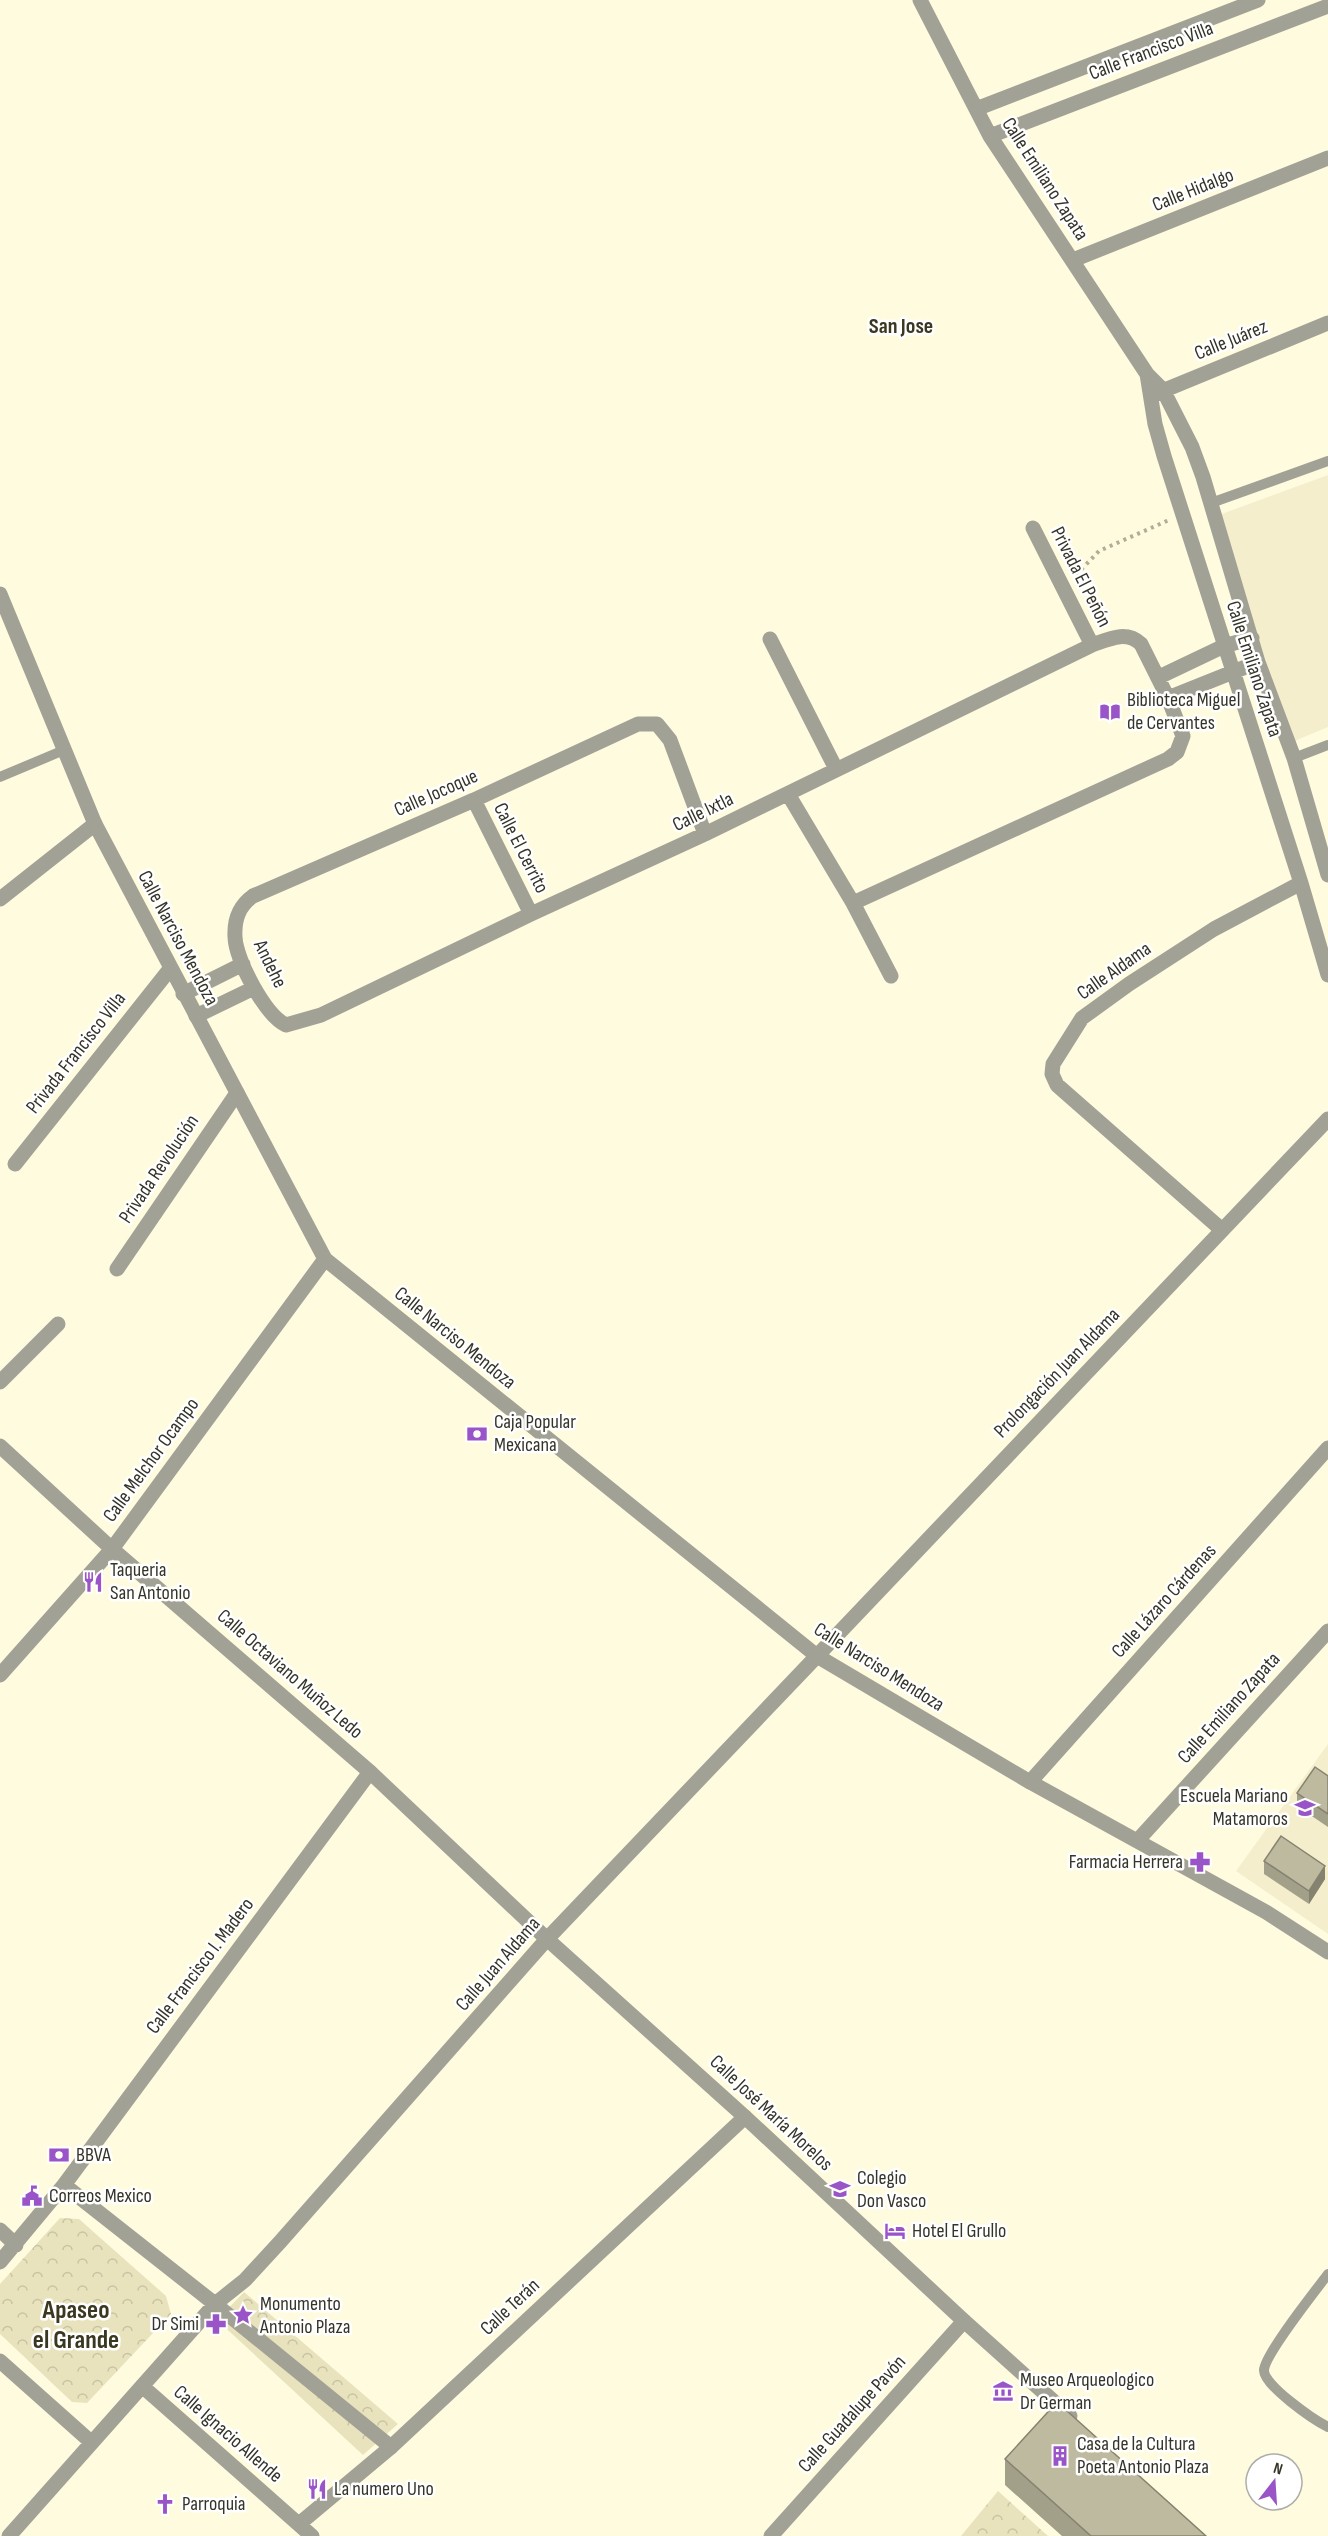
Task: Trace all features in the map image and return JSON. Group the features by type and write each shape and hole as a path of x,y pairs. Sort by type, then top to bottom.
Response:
{"street":[{"name":"Calle Emiliano Zapata","path":"920,0 990,136 1073,260 1147,374 1156,394 1192,447 1258,662 1294,758 1328,875"},
{"name":"Calle Francisco Villa","path":"976,109 1258,0"},
{"name":"Calle Francisco Villa","path":"990,136 1310,5 1328,6"},
{"name":"Calle Hidalgo","path":"1073,260 1328,158"},
{"name":"Calle Juárez","path":"1156,394 1328,323"},
{"name":"Calle Emiliano Zapata","path":"1156,394 1164,456 1301,883 1328,975"},
{"name":"Privada El Peñón","path":"1033,528 1092,645"},
{"name":"Calle Narciso Mendoza","path":"0,594 95,824 325,1260 817,1656 1030,1782 1266,1912 1328,1952"},
{"name":"Calle Ixtla","path":"286,1024 321,1015 531,914 705,834 1092,645 1114,637 1135,639 1141,644 1159,677"},
{"path":"854,903 1168,759 1177,752 1183,736 1159,677 1224,646 1252,638"},
{"path":"770,639 836,769"},
{"path":"1168,698 1258,662"},
{"name":"Calle Jocoque","path":"238,913 243,903 253,896 474,800 638,724 657,724 670,740 705,834"},
{"path":"788,794 854,903 891,976"},
{"name":"Calle El Cerrito","path":"474,800 531,914"},
{"path":"0,899 95,824"},
{"name":"Calle Aldama","path":"1222,1230 1057,1085 1052,1074 1053,1065 1082,1018 1214,929 1301,883"},
{"name":"Andehe","path":"238,913 235,939 243,964 254,988 274,1015 286,1024"},
{"path":"183,994 243,964"},
{"name":"Privada Francisco Villa","path":"15,1164 170,969"},
{"path":"195,1016 254,988"},
{"name":"Privada Revolución","path":"117,1269 237,1093"},
{"name":"Prolongación Juan Aldama","path":"817,1656 1328,1119"},
{"name":"Calle Melchor Ocampo","path":"0,1675 112,1549 325,1260"},
{"path":"0,1382 58,1324"},
{"name":"Calle Octaviano Muñoz Ledo","path":"0,1446 112,1549 370,1772 547,1939"},
{"name":"Calle Lázaro Cárdenas","path":"1030,1782 1328,1448"},
{"name":"Calle Emiliano Zapata","path":"1138,1840 1328,1631"},
{"name":"Calle Juan Aldama","path":"9,2536 215,2304 245,2280 280,2242 547,1939 817,1656"},
{"name":"Calle Francisco I. Madero","path":"0,2262 64,2185 370,1772"},
{"name":"Calle José María Morelos","path":"547,1939 745,2117 964,2321 1079,2423"},
{"name":"Calle Terán","path":"299,2524 391,2447 745,2117"},
{"path":"64,2185 391,2447"},
{"path":"0,2230 16,2244"},
{"name":"Calle Guadalupe Pavón","path":"771,2536 964,2321"},
{"path":"0,2361 91,2442"},
{"name":"Calle Ignacio Allende","path":"142,2386 312,2536"}],"lane":[{"path":"1210,503 1328,461"},
{"path":"1294,758 1328,745"},
{"path":"0,777 64,750"},
{"path":"1328,2274 1293,2320 1266,2361 1264,2370 1265,2377 1289,2400 1328,2427"}],"path":[{"path":"1064,587 1099,551 1184,514"}],"shaded area":[{"path":"1328,475 1328,727 1292,742 1219,515"},
{"name":"Escuela Mariano Matamoros","path":"1328,1744 1328,1934 1236,1871"}],"green space":[{"path":"60,2218 79,2219 166,2296 171,2314 87,2403 72,2402 0,2334 0,2284"},
{"path":"244,2292 398,2424 363,2455 217,2320"},
{"path":"998,2491 1048,2536 961,2536"}],"building":[{"path":"1315,1767 1328,1776 1328,1814 1297,1793"},
{"path":"1281,1836 1325,1866 1309,1891 1264,1861"},
{"name":"Casa de la Cultura Poeta Antonio Plaza","path":"1057,2402 1206,2536 1091,2536 1005,2459"}],"place":[{"name":"Biblioteca Miguel de Cervantes","path":"1110,712"},
{"name":"Caja Popular Mexicana","path":"477,1434"},
{"name":"Taqueria San Antonio","path":"93,1582"},
{"name":"Escuela Mariano Matamoros","path":"1305,1808"},
{"name":"Farmacia Herrera","path":"1200,1862"},
{"name":"BBVA","path":"59,2155"},
{"name":"Colegio Don Vasco","path":"840,2189"},
{"name":"Correos Mexico","path":"32,2196"},
{"name":"Hotel El Grullo","path":"895,2231"},
{"name":"Monumento Antonio Plaza","path":"243,2315"},
{"name":"Dr Simi","path":"216,2324"},
{"name":"Museo Arqueologico Dr German","path":"1003,2391"},
{"name":"Casa de la Cultura Poeta Antonio Plaza","path":"1060,2456"},
{"name":"La numero Uno","path":"317,2489"},
{"name":"Parroquia","path":"165,2504"}],"district":[{"name":"San Jose","path":"901,326"},
{"name":"Apaseo el Grande","path":"76,2325"}]}
